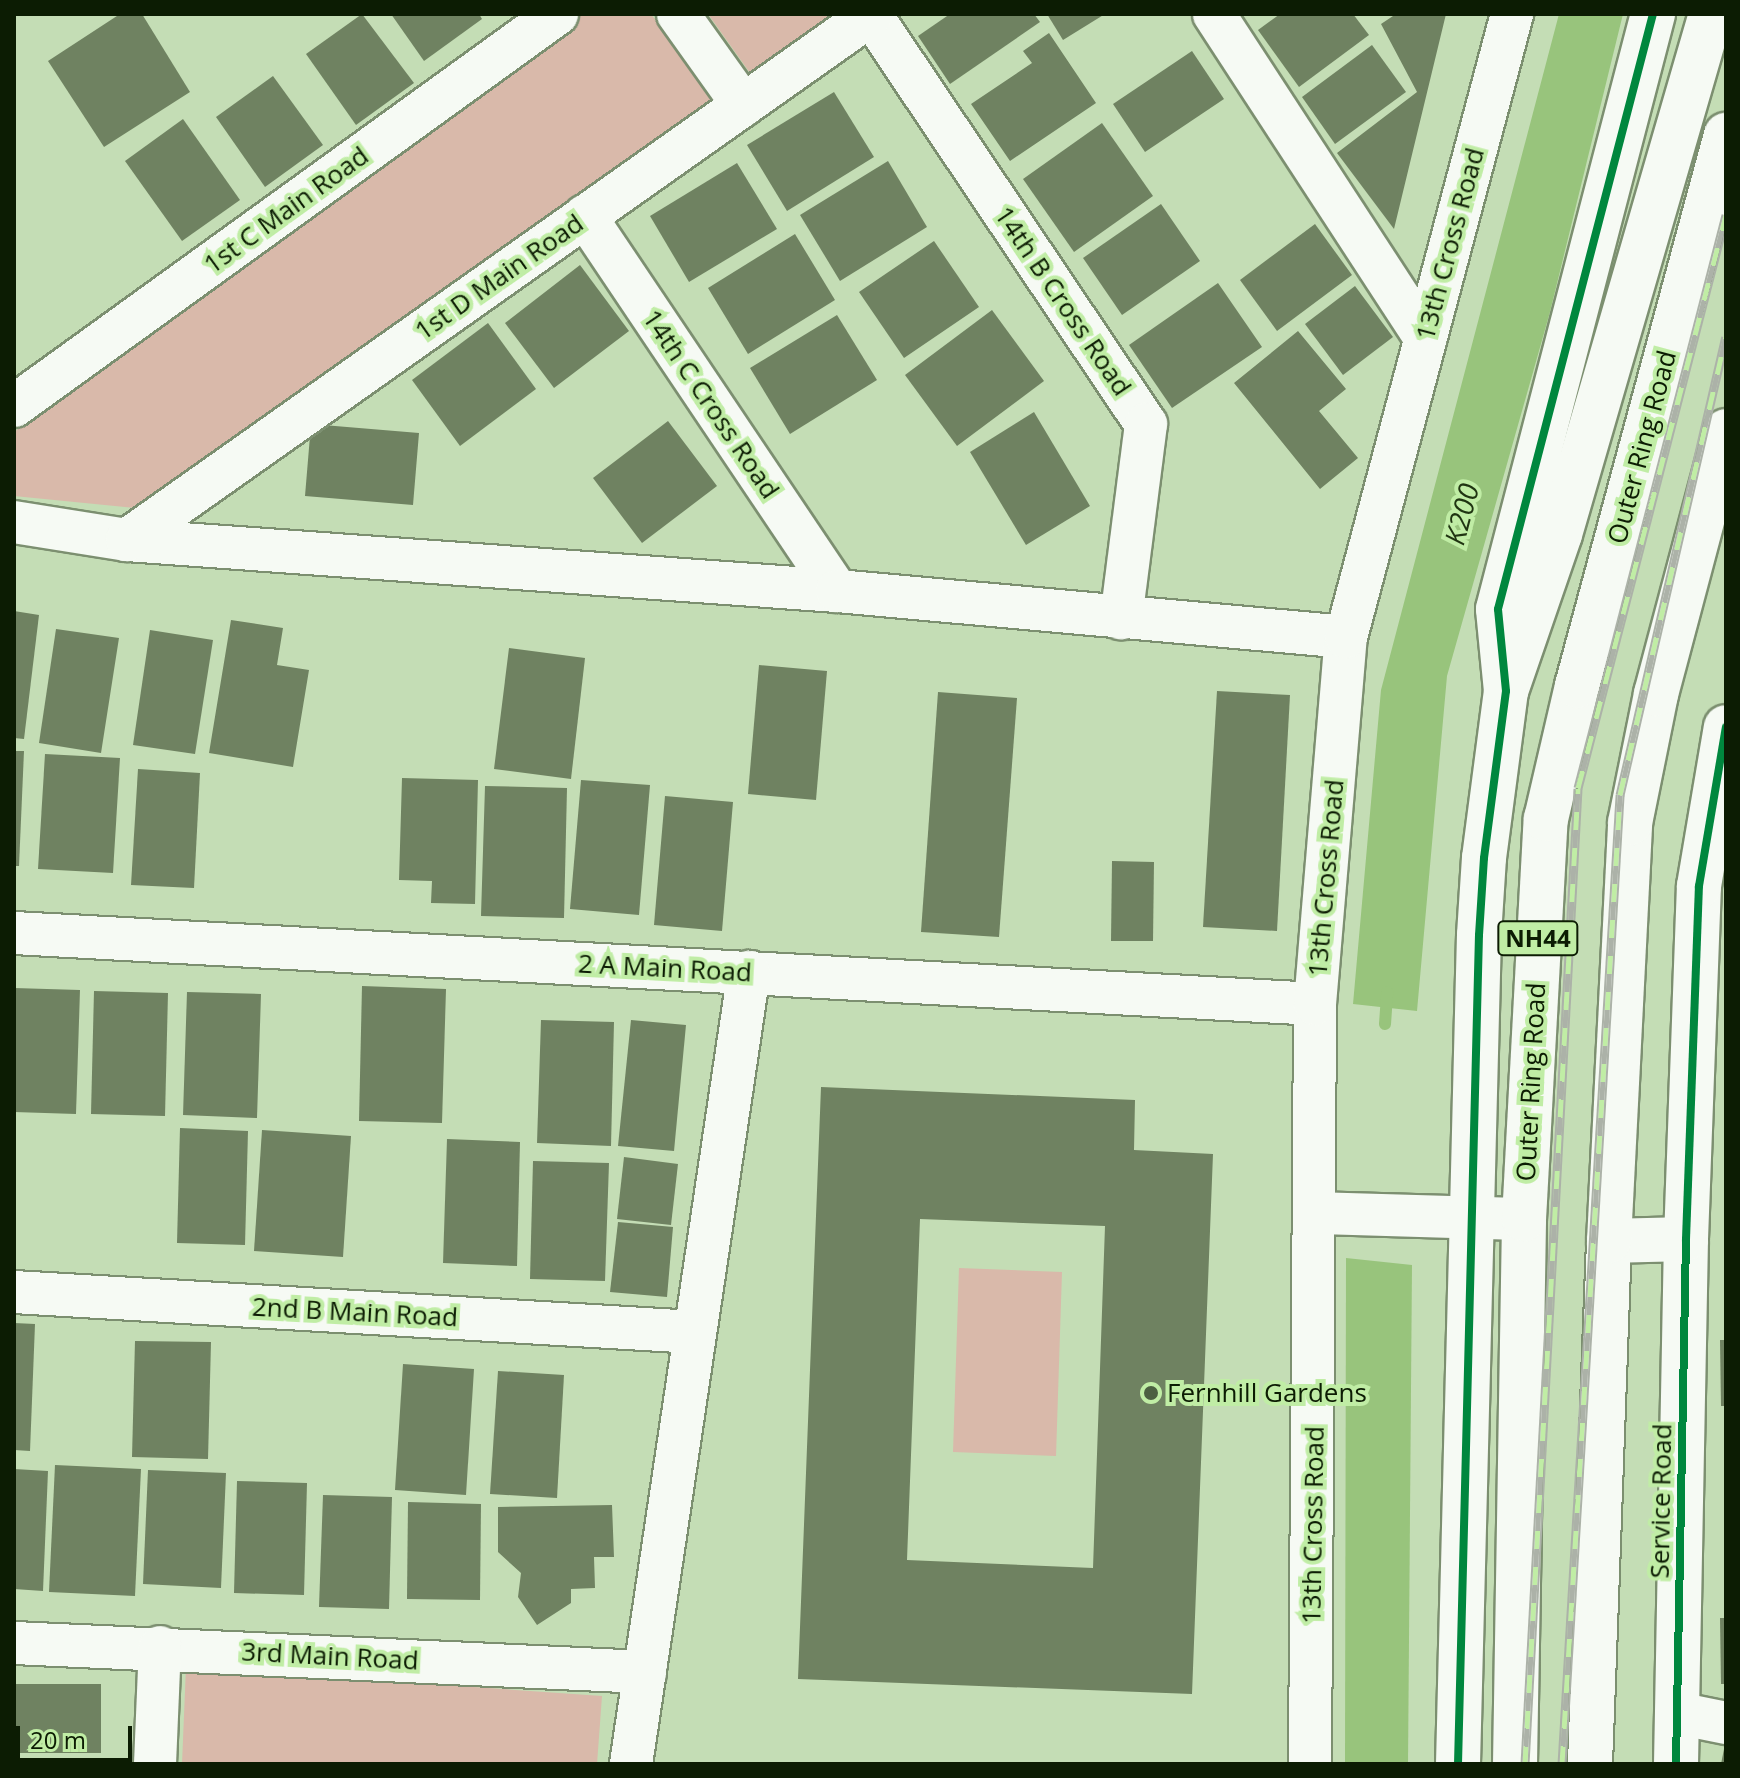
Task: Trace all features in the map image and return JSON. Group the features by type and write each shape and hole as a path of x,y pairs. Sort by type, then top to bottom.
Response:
{"main road":[{"path":"1506,691 1498,609 1653,14"},
{"path":"1458,1764 1470,1218 1484,858 1506,691 1560,534 1711,14"},
{"name":"Outer Ring Road","path":"1515,1764 1524,1219 1546,819 1577,686 1726,135"},
{"path":"1590,1764 1609,1241 1630,823 1656,694 1726,431"},
{"name":"Service Road","path":"1676,1764 1686,1239 1726,727"},
{"path":"1609,1241 1686,1239"}],"street":[{"name":"1st C Main Road","path":"14,406 557,14"},
{"path":"678,14 743,105"},
{"name":"1st D Main Road","path":"127,540 871,14"},
{"name":"14th B Cross Road","path":"871,14 1146,424 1121,618"},
{"path":"1214,14 1425,338"},
{"name":"13th Cross Road","path":"1310,1764 1315,1004 1346,637 1512,14"},
{"name":"14th C Cross Road","path":"585,216 837,591"},
{"path":"14,522 127,540 837,591 1346,637"},
{"name":"2 A Main Road","path":"14,933 1315,1004"},
{"path":"631,1764 749,972"},
{"path":"1316,1213 1524,1219"},
{"name":"2nd B Main Road","path":"14,1292 695,1332"},
{"name":"3rd Main Road","path":"14,1643 160,1647 645,1672"},
{"path":"155,1764 160,1647"},
{"path":"1677,1713 1726,1723"}],"shaded area":[{"path":"582,14 651,14 716,101 135,508 14,496 14,432"},
{"path":"708,14 848,14 755,80"},
{"path":"959,1268 1062,1272 1056,1456 953,1452"},
{"path":"186,1667 602,1696 597,1764 182,1764"}],"water":[{"path":"1559,14 1623,14 1550,312 1447,676 1417,1011 1353,1004 1381,690"},
{"path":"1346,1258 1412,1265 1408,1764 1345,1764"}],"building":[{"path":"120,14 142,14 190,92 104,147 48,61"},
{"path":"362,14 414,83 356,125 306,54"},
{"path":"391,14 479,14 482,19 424,61"},
{"path":"950,14 1034,14 1040,22 950,84 918,36"},
{"path":"1047,14 1105,14 1063,40"},
{"path":"1280,14 1353,14 1369,35 1299,87 1258,30"},
{"path":"1396,14 1446,14 1394,229 1337,153 1417,92 1381,24"},
{"path":"1049,33 1096,103 1010,161 971,104 1032,63 1023,51"},
{"path":"1372,45 1406,92 1335,144 1302,97"},
{"path":"1192,51 1224,99 1145,152 1113,104"},
{"path":"273,76 323,145 265,187 216,117"},
{"path":"834,92 874,157 787,211 747,145"},
{"path":"183,119 240,200 182,241 125,161"},
{"path":"1102,123 1153,196 1074,252 1023,179"},
{"path":"888,161 927,227 840,281 800,215"},
{"path":"737,163 777,229 689,282 650,216"},
{"path":"1161,204 1200,261 1122,315 1083,258"},
{"path":"1315,224 1352,275 1277,331 1240,280"},
{"path":"795,234 835,300 748,354 708,288"},
{"path":"934,241 979,307 904,358 859,292"},
{"path":"580,265 629,331 554,388 505,323"},
{"path":"1218,283 1262,347 1172,408 1129,345"},
{"path":"1355,286 1393,337 1343,375 1305,324"},
{"path":"992,310 1044,381 957,446 905,375"},
{"path":"837,315 877,380 790,434 750,368"},
{"path":"488,323 536,389 460,446 412,380"},
{"path":"1298,331 1346,389 1319,411 1358,458 1320,489 1234,383"},
{"path":"1034,412 1090,506 1026,545 970,452"},
{"path":"668,421 717,486 642,543 593,478"},
{"path":"311,424 419,433 413,505 305,496"},
{"path":"14,611 39,615 24,739 14,738"},
{"path":"231,620 283,628 277,665 309,670 293,767 209,753"},
{"path":"56,629 119,638 101,753 39,743"},
{"path":"150,630 213,640 195,754 133,745"},
{"path":"509,648 585,658 571,779 494,769"},
{"path":"759,665 827,671 816,800 748,794"},
{"path":"1217,691 1290,695 1277,931 1203,927"},
{"path":"938,692 1017,698 999,937 921,932"},
{"path":"14,751 24,751 19,866 14,866"},
{"path":"45,754 120,758 113,873 38,869"},
{"path":"138,769 200,773 194,888 131,885"},
{"path":"402,778 478,780 475,904 431,903 432,881 399,880"},
{"path":"581,780 650,785 639,915 570,909"},
{"path":"485,786 567,788 564,918 481,916"},
{"path":"665,796 733,802 722,931 654,925"},
{"path":"1112,861 1154,862 1153,941 1111,941"},
{"path":"362,986 446,989 442,1123 359,1121"},
{"path":"14,988 80,990 76,1114 14,1112"},
{"path":"94,991 168,993 165,1116 91,1114"},
{"path":"187,992 261,994 257,1118 183,1115"},
{"path":"541,1020 614,1022 611,1146 537,1143"},
{"path":"631,1020 686,1025 674,1151 618,1146"},
{"name":"Fernhill Gardens","path":"821,1087 1135,1100 1134,1150 1213,1154 1192,1694 798,1679","holes":["920,1219 1105,1226 1093,1568 907,1560"]},
{"path":"180,1128 248,1131 245,1245 177,1243"},
{"path":"262,1130 351,1136 343,1257 254,1251"},
{"path":"447,1139 520,1142 517,1266 443,1263"},
{"path":"624,1157 678,1164 671,1225 617,1219"},
{"path":"533,1161 609,1163 605,1281 530,1279"},
{"path":"618,1222 673,1227 667,1297 610,1292"},
{"path":"14,1323 35,1324 30,1451 14,1450"},
{"path":"1720,1340 1726,1340 1726,1406 1721,1406"},
{"path":"135,1341 211,1342 208,1459 132,1457"},
{"path":"403,1364 474,1369 466,1495 395,1490"},
{"path":"498,1371 564,1375 557,1498 490,1494"},
{"path":"55,1465 141,1469 135,1596 49,1592"},
{"path":"14,1469 48,1471 43,1591 14,1589"},
{"path":"148,1470 226,1473 221,1588 143,1584"},
{"path":"237,1481 307,1483 304,1595 234,1593"},
{"path":"323,1495 392,1497 389,1609 319,1607"},
{"path":"408,1502 481,1504 480,1600 407,1599"},
{"path":"612,1505 614,1557 594,1557 595,1588 571,1589 571,1603 537,1625 518,1597 521,1573 498,1552 498,1507"},
{"path":"1720,1618 1726,1618 1726,1684 1721,1684"},
{"path":"14,1684 101,1684 101,1753 14,1753"},
{"path":"1725,1744 1726,1764 1721,1764"}],"waterway":[{"name":"K200","path":"1385,1024 1387,992"}],"railway":[{"path":"1525,1764 1578,788 1726,215"},
{"path":"1562,1764 1620,795 1726,337"}],"cycle path":[{"path":"1458,1764 1479,935 1484,858 1506,691 1498,609 1653,14"},
{"path":"1676,1764 1686,1239 1699,886 1726,727"}],"place":[{"name":"Fernhill Gardens","path":"1151,1393"}]}
